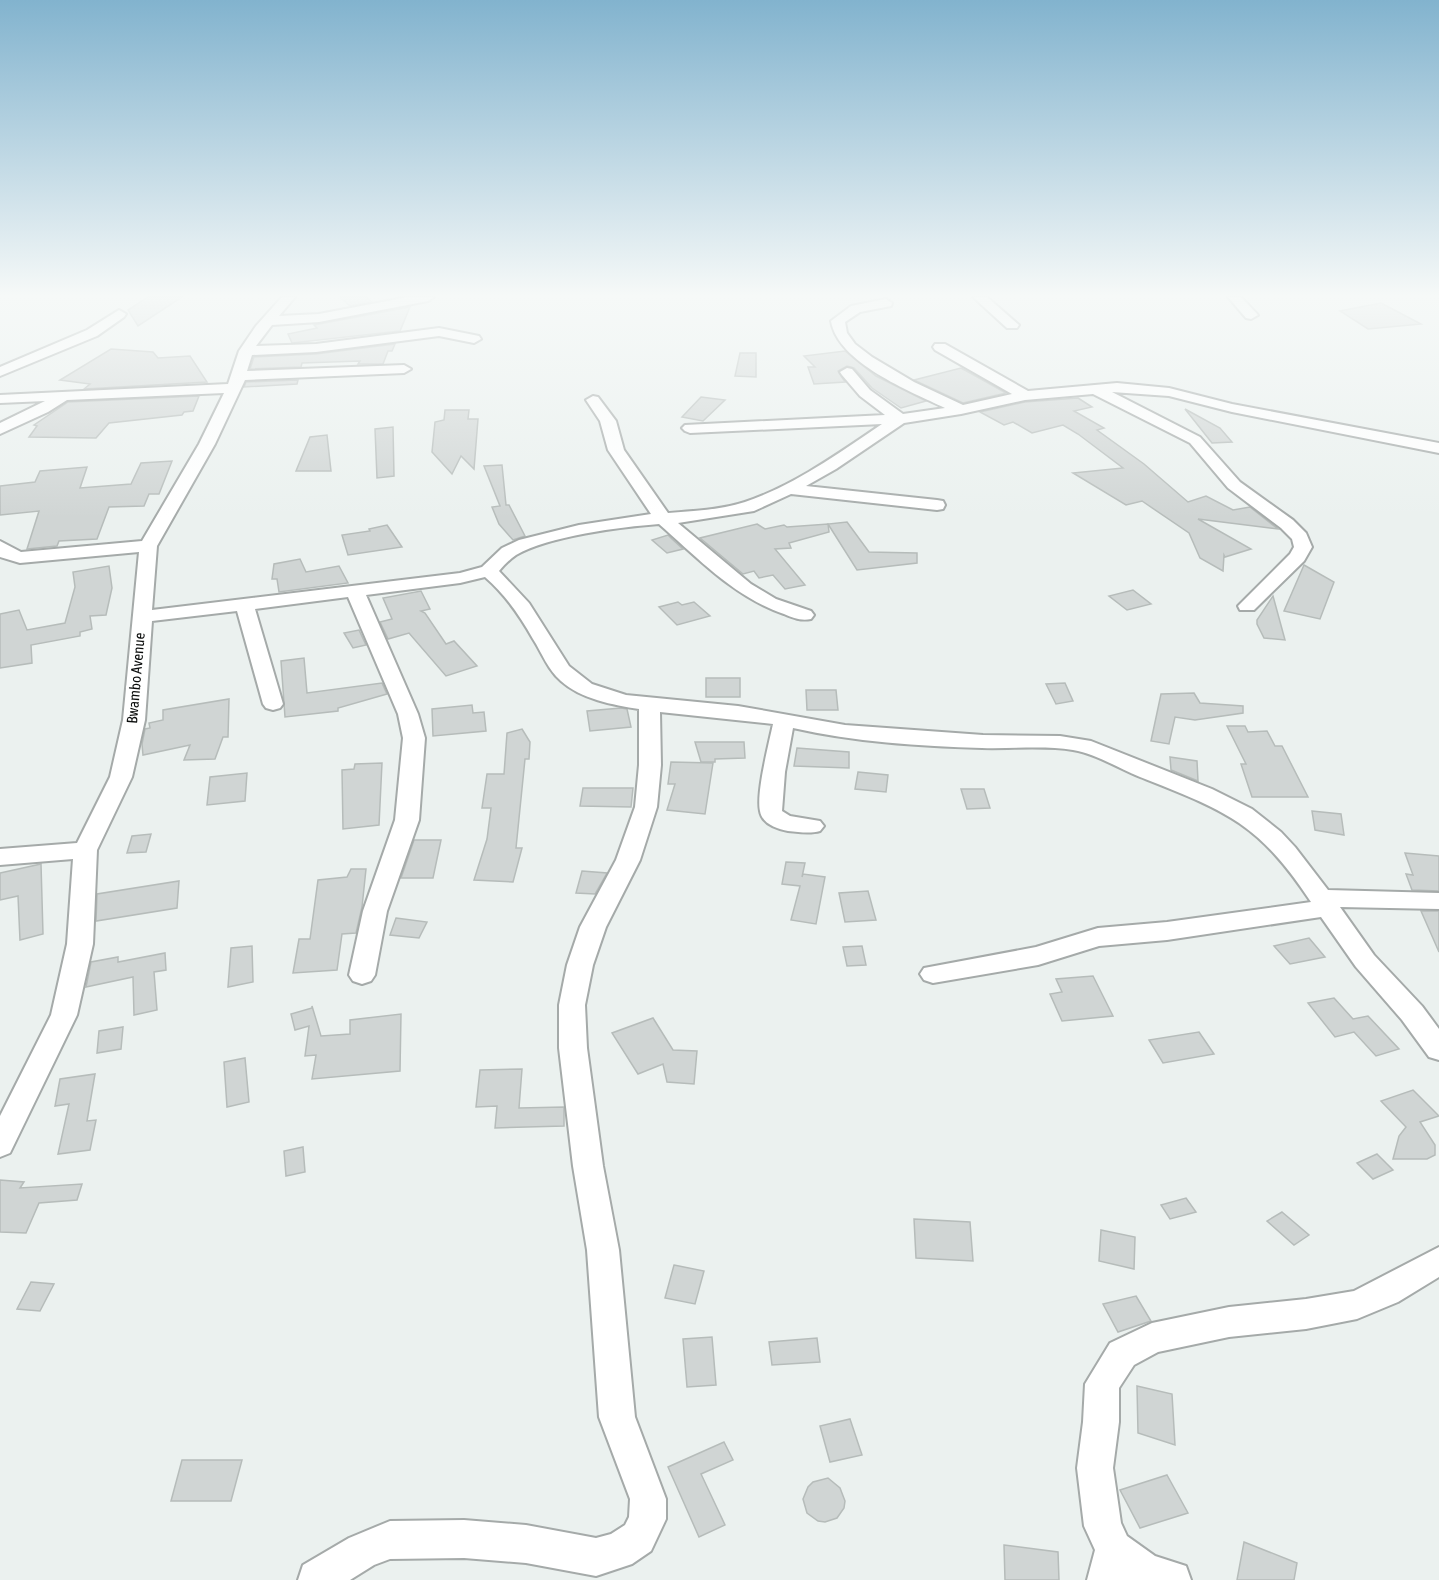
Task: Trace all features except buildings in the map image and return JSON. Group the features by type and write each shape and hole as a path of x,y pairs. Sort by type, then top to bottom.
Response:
{"street":[{"name":"Bwambo Avenue","path":"0,1145 64,1015 80,944 85,850 121,777 134,720 148,546 207,444 240,371"},
{"path":"0,399 382,371"},
{"path":"886,371 961,410"},
{"path":"981,371 1025,396"},
{"path":"847,372 865,393 900,419"},
{"path":"1091,387 1188,435 1234,485 1287,524 1300,537 1303,547 1298,557 1247,606"},
{"path":"690,428 900,419 961,410 1025,396 1091,387 1117,387 1169,392 1252,412 1439,448"},
{"path":"0,429 43,409 65,394"},
{"path":"593,400 608,421 616,450 663,519 744,588 769,603 804,615"},
{"path":"141,617 460,578 488,571 508,552 525,544 579,530 748,507 789,489 867,443 900,419"},
{"path":"789,489 937,505"},
{"path":"0,546 6,552 20,558"},
{"path":"0,564 20,558 148,546"},
{"path":"488,571 505,583 541,634 555,664 565,676 586,688 649,706 694,706 733,710 824,728 980,742 1048,741 1100,750 1147,772 1188,786 1223,802 1255,821 1273,837 1307,875 1360,955 1413,1014 1439,1050"},
{"path":"355,592 408,714 414,738 407,820 375,911 362,975"},
{"path":"245,606 273,704"},
{"path":"316,1580 362,1551 390,1540 464,1539 526,1544 596,1557 619,1551 638,1538 647,1519 648,1499 617,1417 603,1250 588,1166 573,1048 572,1005 580,965 593,927 628,860 646,807 650,765 649,706"},
{"path":"784,719 774,772 771,811 775,818 785,823 812,825"},
{"path":"0,856 85,850"},
{"path":"933,974 1038,956 1106,935 1167,931 1325,903 1439,901"},
{"path":"1172,1580 1110,1565 1095,1468 1101,1422 1102,1384 1122,1354 1152,1338 1229,1322 1306,1314 1357,1305 1387,1292 1439,1261"}]}
